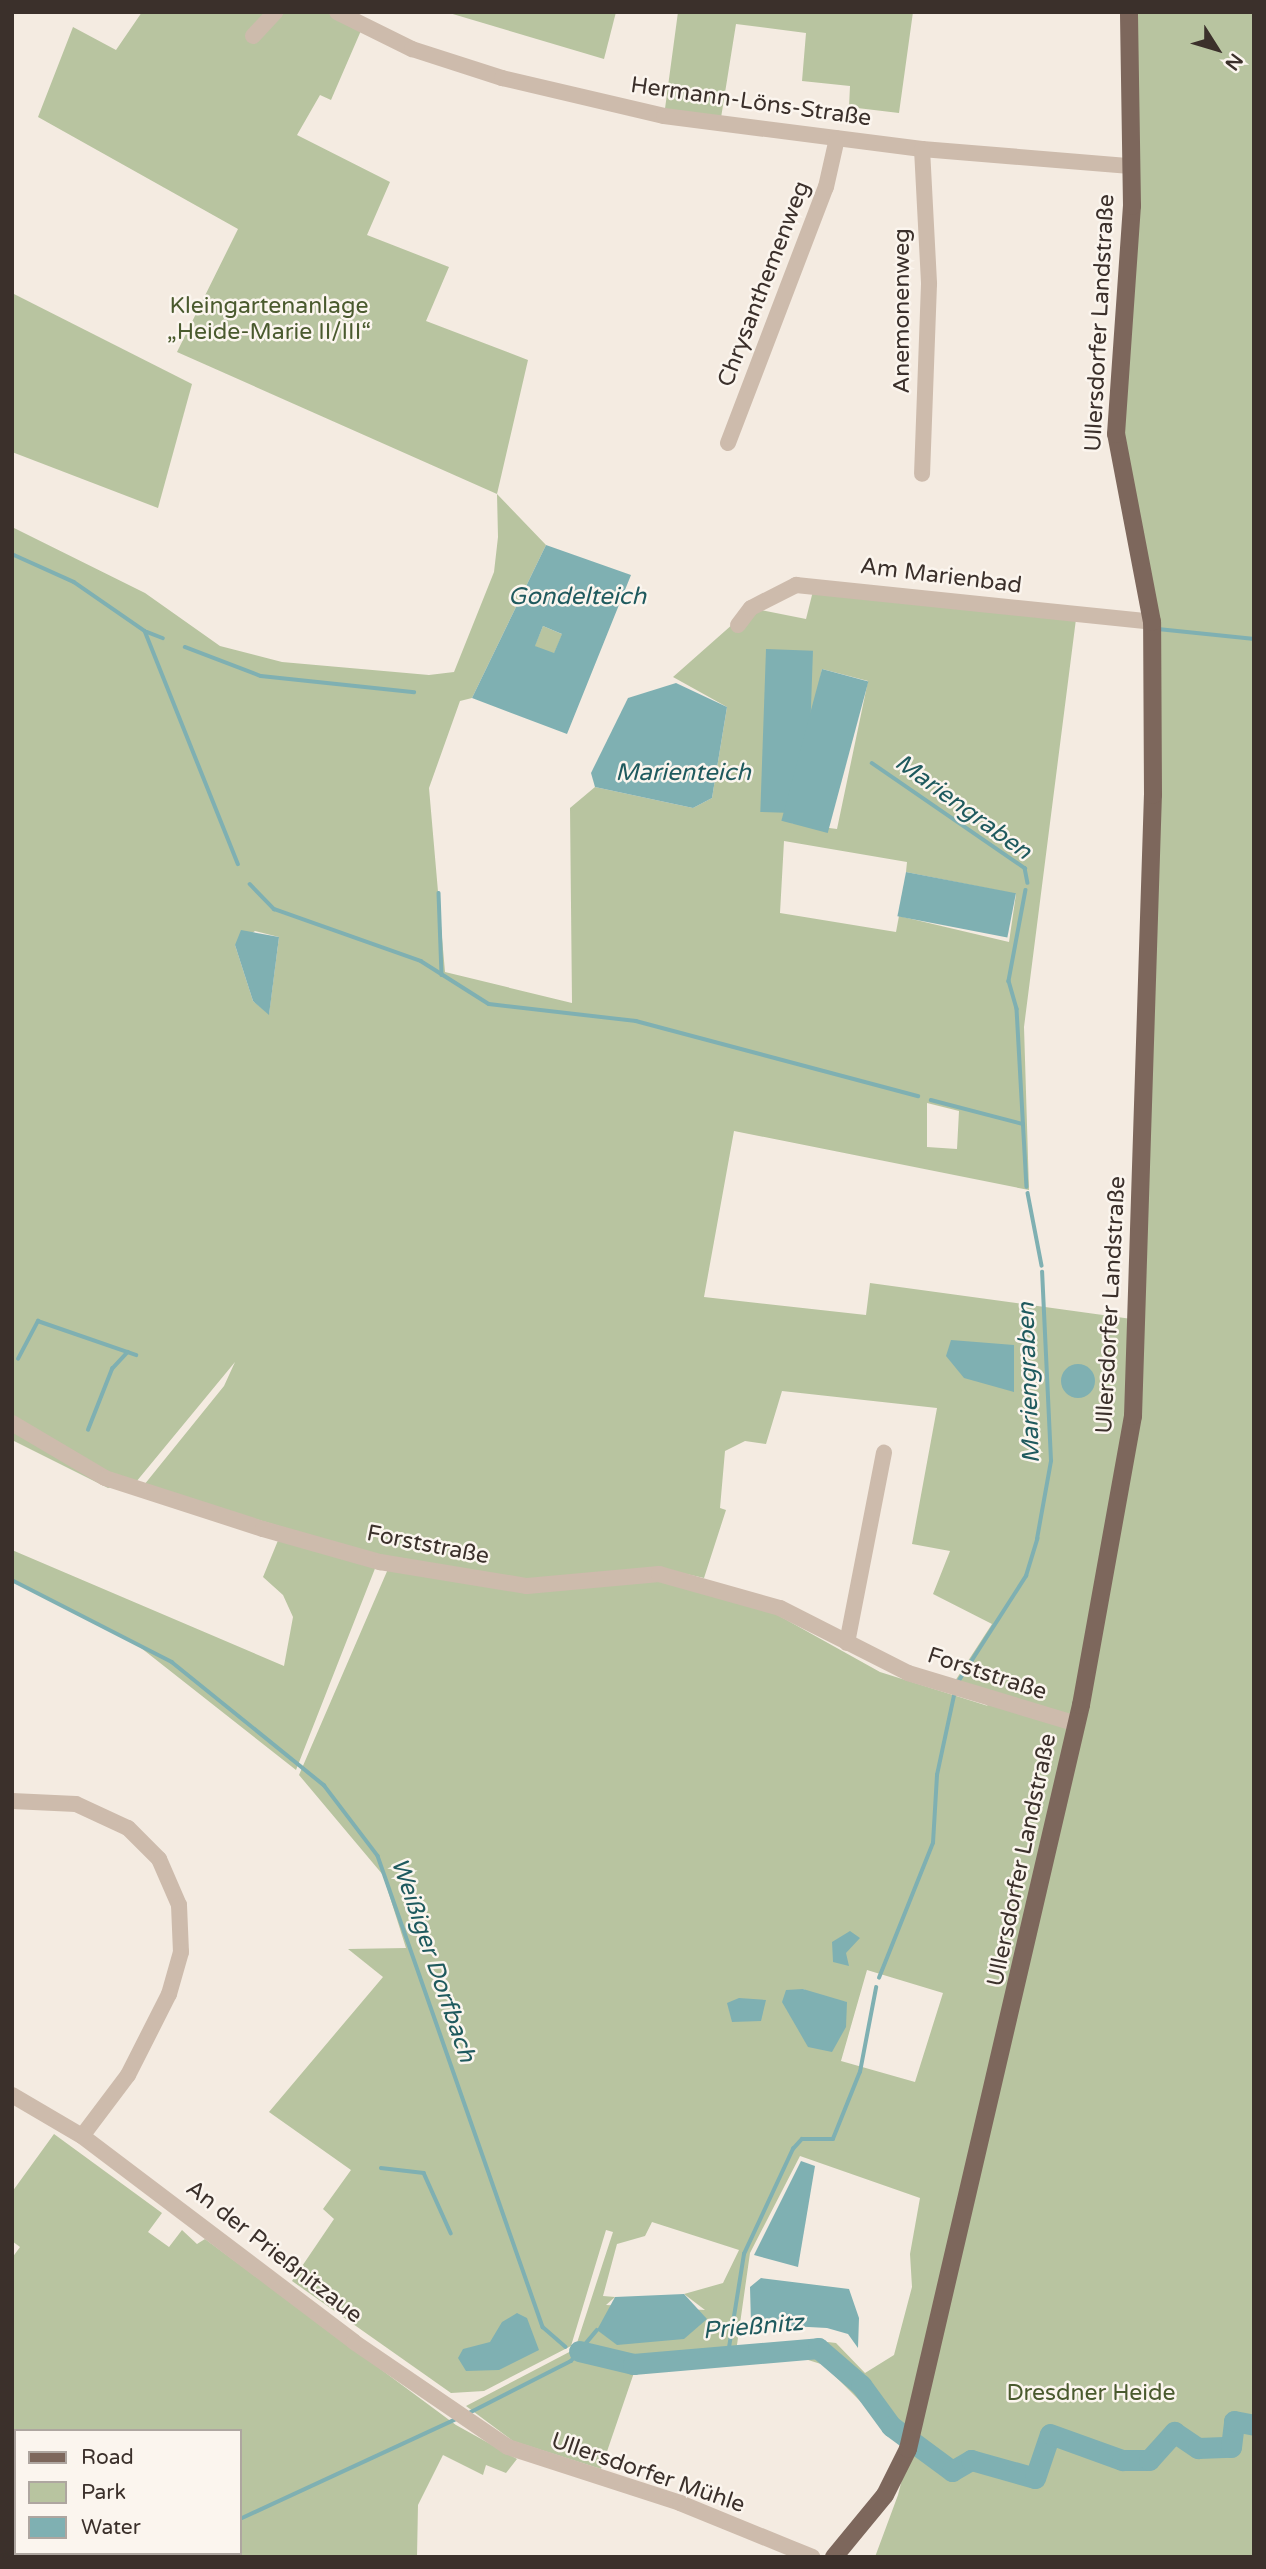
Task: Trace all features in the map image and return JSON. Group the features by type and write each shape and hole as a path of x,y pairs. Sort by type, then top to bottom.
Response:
{"main road":[{"name":"Ullersdorfer Landstraße","path":"834,2557 885,2495 908,2449 1077,1724 1133,1416 1153,795 1152,622 1116,434 1130,166 1129,12"}],"street":[{"path":"253,36 275,12"},
{"name":"Hermann-Löns-Straße","path":"337,12 412,49 502,78 664,116 922,149 1130,166"},
{"name":"Chrysanthemenweg","path":"728,443 826,187 837,138"},
{"name":"Anemonenweg","path":"922,149 929,284 922,474"},
{"name":"Am Marienbad","path":"738,625 751,608 796,585 1152,622"},
{"name":"Forststraße","path":"12,1423 116,1482 380,1562 527,1586 659,1574 780,1608 893,1668 989,1702 1077,1724"},
{"path":"847,1643 884,1453"},
{"path":"12,1801 76,1804 128,1828 159,1859 179,1905 181,1952 169,1994 128,2075 82,2136"},
{"name":"An der Prießnitzaue","path":"12,2095 82,2136 456,2413 508,2448"},
{"name":"Ullersdorfer Mühle","path":"508,2448 680,2502 812,2557"}],"green space":[{"name":"Kleingartenanlage „Heide-Marie II/III“","path":"142,12 337,12 363,26 331,100 320,95 297,135 390,182 367,235 449,267 426,321 528,360 497,494 177,352 238,229 38,117 73,27 116,50"},
{"path":"446,12 616,12 604,59"},
{"path":"678,12 913,12 899,113 849,107 850,86 802,81 806,33 736,24 720,124 664,116"},
{"name":"Dresdner Heide","path":"1132,12 1254,12 1254,2557 875,2557 898,2495 933,2356 913,2428 899,2440 824,2365 805,2359 811,2340 836,2343 865,2373 894,2355 912,2287 910,2254 920,2198 800,2156 750,2253 736,2352 638,2361 601,2469 513,2441 466,2406 575,2349 613,2232 606,2230 571,2346 484,2391 451,2393 292,2281 334,2219 323,2209 351,2170 269,2112 383,1977 348,1949 406,1948 383,1875 299,1775 388,1569 531,1593 657,1580 774,1613 880,1672 988,1706 955,1681 992,1624 933,1594 950,1551 912,1544 937,1408 782,1391 766,1444 745,1441 725,1451 720,1508 726,1510 704,1578 660,1568 527,1581 381,1557 144,1485 224,1386 235,1362 136,1482 108,1488 12,1440 12,527 145,593 220,646 282,662 429,675 454,672 494,572 498,537 497,494 546,545 472,698 460,701 429,788 445,972 572,1003 570,808 595,787 693,808 712,798 727,707 673,677 751,608 806,619 814,587 1076,619 1024,1027 1029,1190 734,1131 704,1297 866,1315 870,1283 1139,1320 1159,624 1116,434","holes":["822,669 868,681 837,829 791,823","784,841 907,862 906,872 1016,894 1009,942 899,916 896,932 780,913","255,931 279,937 269,1014 253,1001 235,945","927,1103 959,1111 957,1149 927,1147","867,1970 943,1993 915,2082 841,2061","803,1989 828,2001 847,2002 782,2002","652,2222 739,2250 723,2283 684,2294 705,2310 606,2305 615,2297 603,2296 617,2244 645,2236"]},
{"path":"12,293 192,384 158,508 12,452"},
{"path":"543,626 562,634 554,654 534,646"},
{"path":"279,1538 376,1566 296,1770 136,1644 12,1581 12,1550 284,1666 293,1617 283,1595 263,1577"},
{"path":"54,2134 162,2213 148,2232 169,2247 182,2230 197,2244 205,2239 456,2425 517,2459 506,2473 486,2465 483,2475 443,2455 418,2505 417,2557 12,2557 12,2258 20,2247 12,2241 12,2192"}],"water":[{"name":"Gondelteich","path":"546,545 631,575 567,734 472,698","holes":["543,626 562,634 554,653 535,646"]},
{"name":"Marienteich","path":"766,649 813,651 807,814 760,812"},
{"name":"Marienteich","path":"822,669 868,681 828,833 781,821"},
{"name":"Marienteich","path":"676,683 727,707 712,798 693,808 595,787 591,773 628,698"},
{"path":"906,872 1016,893 1007,938 897,916"},
{"path":"241,930 279,937 269,1015 253,1001 235,945"},
{"path":"951,1340 1014,1345 1014,1392 964,1378 946,1356"},
{"path":"1078,1364 1090,1369 1095,1381 1090,1393 1078,1398 1066,1393 1061,1381 1066,1369"},
{"path":"850,1931 860,1938 846,1953 849,1966 833,1962 832,1942"},
{"path":"803,1989 847,2002 846,2027 832,2052 808,2047 782,2002 786,1990"},
{"path":"739,1998 766,2000 761,2021 732,2022 727,2003"},
{"path":"801,2161 815,2166 798,2267 754,2255"},
{"path":"761,2278 849,2289 859,2318 858,2348 848,2334 827,2328 751,2324 750,2287"},
{"path":"684,2294 707,2319 684,2339 617,2345 597,2330 615,2297"},
{"path":"517,2313 527,2318 539,2350 499,2370 466,2371 458,2358 463,2349 490,2342 502,2322"}],"waterway":[{"path":"12,554 74,582 145,631 238,864"},
{"path":"1158,629 1254,639"},
{"path":"147,632 163,638"},
{"path":"185,647 261,676 414,692"},
{"name":"Mariengraben","path":"872,763 1025,868 1028,883"},
{"path":"250,884 274,909 421,961 489,1004 636,1021 918,1096"},
{"name":"Mariengraben","path":"1026,890 1009,981 1017,1009 1027,1187"},
{"path":"439,893 442,975"},
{"path":"931,1100 1023,1124"},
{"path":"1028,1193 1042,1266"},
{"name":"Mariengraben","path":"958,1682 1026,1576 1037,1539 1051,1461 1042,1272"},
{"path":"18,1359 38,1321 136,1355"},
{"path":"88,1430 112,1369 128,1352"},
{"name":"Weißiger Dorfbach","path":"12,1580 172,1662 324,1785 378,1856 543,2327 566,2347"},
{"name":"Mariengraben","path":"879,1978 933,1843 937,1775 954,1696"},
{"name":"Mariengraben","path":"728,2354 744,2254 793,2149 802,2139 833,2139 860,2072 876,1988"},
{"path":"381,2168 424,2173 451,2233"},
{"name":"Prießnitz","path":"469,2413 571,2361 597,2330"},
{"name":"Prießnitz","path":"579,2351 633,2364 818,2348 861,2385 891,2426 952,2471 971,2460 1035,2478 1050,2434 1122,2460 1149,2460 1174,2432 1198,2448 1231,2447 1234,2421 1254,2425"},
{"name":"Prießnitz","path":"242,2518 456,2419"}]}
